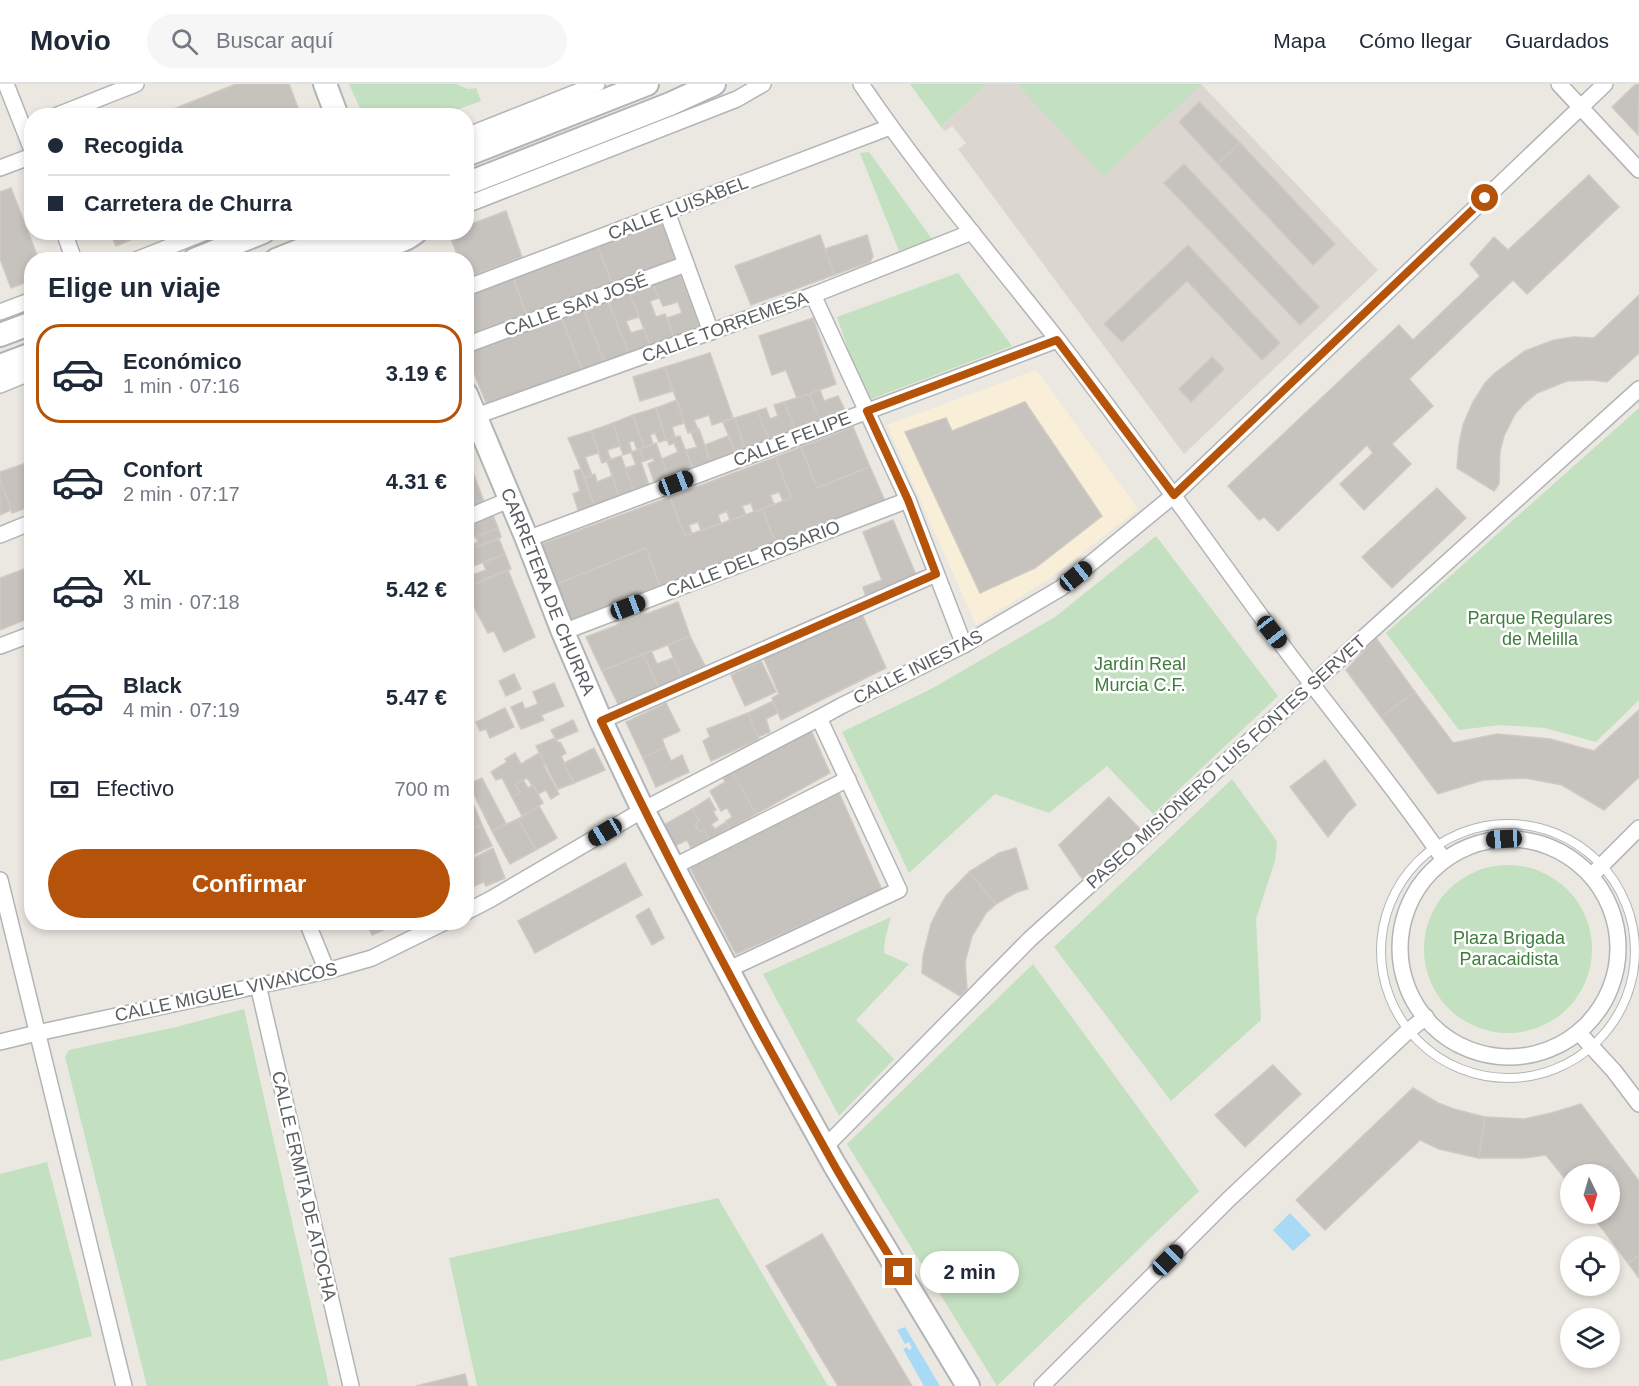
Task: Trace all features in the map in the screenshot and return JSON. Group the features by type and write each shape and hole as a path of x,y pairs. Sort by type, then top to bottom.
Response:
{"street":[{"path":"76,108 136,84"},
{"path":"325,84 334,108"},
{"path":"474,133 597,84"},
{"path":"474,152 647,84"},
{"path":"474,181 670,104 714,84"},
{"path":"474,202 737,99 763,84"},
{"path":"861,84 890,127 1057,340 1174,495 1272,632 1444,860"},
{"path":"1559,84 1639,170"},
{"name":"CALLE INIESTAS","path":"643,810 840,706 964,645 1061,588 1174,495 1605,84"},
{"path":"5,90 24,121"},
{"name":"CALLE LUISABEL","path":"474,285 890,127"},
{"path":"0,168 24,159"},
{"path":"667,212 711,332"},
{"name":"CALLE TORREMESA","path":"474,417 813,296 972,232"},
{"path":"156,252 186,240"},
{"path":"214,252 243,240"},
{"path":"296,252 326,240"},
{"path":"363,240 381,245 394,252"},
{"path":"343,252 363,245 398,243 403,240"},
{"name":"CALLE SAN JOSÉ","path":"474,342 686,264"},
{"path":"813,296 908,500 964,645"},
{"path":"0,312 24,303"},
{"path":"0,335 24,326"},
{"name":"CALLE FELIPE","path":"527,539 1057,340"},
{"path":"0,366 24,357"},
{"path":"0,385 24,375"},
{"name":"PASEO MISIONERO LUIS FONTES SERVET","path":"825,1147 1030,939 1639,389"},
{"name":"CARRETERA DE CHURRA","path":"474,424 511,499 563,632 601,721 643,810 727,970 825,1147 968,1386"},
{"path":"474,515 511,499"},
{"name":"CALLE DEL ROSARIO","path":"563,632 908,500"},
{"path":"0,535 24,525"},
{"path":"601,721 936,574"},
{"path":"0,646 24,637"},
{"path":"727,970 900,890 819,718"},
{"path":"673,867 848,779"},
{"path":"474,905 643,810"},
{"path":"1597,869 1639,828"},
{"path":"1518,838 1544,843 1581,864 1597,869 1619,933 1618,964 1609,994 1592,1021 1579,1033 1549,1050 1515,1058 1480,1054 1449,1040 1413,1001 1402,973 1399,943 1405,913 1419,886 1444,860 1466,847 1491,839 1518,838"},
{"path":"0,880 124,1386"},
{"path":"310,930 327,971"},
{"name":"CALLE MIGUEL VIVANCOS","path":"0,1042 327,971 372,958 429,930"},
{"name":"CALLE ERMITA DE ATOCHA","path":"258,985 351,1386"},
{"path":"1042,1386 1229,1199 1408,1031 1426,1017"},
{"path":"1579,1033 1614,1071 1639,1104"}],"lane":[{"path":"1521,824 1548,829 1576,842 1597,869 1615,883 1631,917 1636,946 1635,971 1624,1005 1611,1027 1592,1047 1561,1068 1527,1080 1496,1080 1467,1072 1433,1056 1408,1031 1389,992 1385,978 1381,948 1383,924 1394,894 1407,872 1434,845 1448,836 1470,829 1521,824"}],"shaded area":[{"path":"986,84 1201,84 1378,270 1184,454 958,149 966,143 952,126 945,131 941,127"},
{"path":"1036,370 1138,509 1049,579 976,625 887,425"}],"green space":[{"path":"349,84 456,84 468,89 476,88 481,101 462,108 360,108"},
{"path":"910,84 986,84 941,127"},
{"path":"1017,84 1201,84 1104,176"},
{"path":"869,152 932,239 899,251 860,153"},
{"path":"958,273 1012,346 866,401 837,317"},
{"name":"Parque Regulares de Melilla","path":"1639,408 1639,700 1596,742 1545,728 1500,725 1459,730 1386,633"},
{"name":"Jardín Real Murcia C.F.","path":"1156,536 1278,696 1153,814 1107,766 1049,813 995,794 909,873 842,732 931,689 1055,617"},
{"path":"1232,779 1277,841 1275,861 1256,919 1261,1020 1171,1101 1054,947"},
{"name":"Plaza Brigada Paracaidista","path":"1508,865 1540,872 1555,879 1567,890 1578,902 1585,917 1592,949 1585,981 1578,996 1567,1008 1555,1019 1540,1026 1508,1033 1476,1026 1461,1019 1449,1008 1438,996 1431,981 1424,949 1431,917 1438,902 1449,890 1461,879 1476,872"},
{"path":"891,917 884,953 909,964 856,1020 894,1059 839,1116 763,974"},
{"path":"1033,964 1199,1191 997,1386 847,1144"},
{"path":"244,1009 329,1386 147,1386 65,1057 69,1050 176,1027"},
{"path":"47,1162 92,1336 0,1361 0,1174"},
{"path":"718,1198 828,1386 477,1386 449,1258"}],"water":[{"path":"1290,1213 1311,1235 1293,1251 1273,1230"},
{"path":"905,1327 940,1386 924,1386 903,1349 912,1348 909,1342 905,1344 897,1330"}],"building":[{"path":"236,84 289,84 298,108 176,108"},
{"path":"1636,84 1639,84 1638,135 1612,107"},
{"path":"1199,102 1240,143 1218,164 1179,122"},
{"path":"1240,143 1335,244 1313,265 1218,164"},
{"path":"1184,164 1319,307 1300,325 1164,183"},
{"path":"1589,175 1619,207 1527,294 1513,280 1409,379 1433,406 1392,444 1411,464 1364,510 1340,484 1373,453 1367,445 1278,531 1264,517 1259,520 1228,486 1399,325 1413,340 1480,276 1470,264 1494,237 1508,250"},
{"path":"11,188 24,221 24,240 31,240 36,252 24,252 24,283 11,288 0,259 0,192"},
{"path":"506,211 522,257 474,275 474,252 456,252 452,240 474,240 474,223"},
{"path":"667,220 681,258 612,284 598,246"},
{"path":"820,235 834,275 751,305 735,266"},
{"path":"867,235 873,256 870,262 834,275 825,249"},
{"path":"113,240 130,240 116,246"},
{"path":"1188,245 1280,343 1262,360 1187,281 1122,342 1104,324"},
{"path":"598,246 612,284 527,316 513,278"},
{"path":"679,272 701,329 675,339 667,318 682,313 678,302 663,306 652,282"},
{"path":"513,278 527,316 474,337 474,293"},
{"path":"652,282 659,298 650,301 656,317 665,314 675,339 651,347 629,291"},
{"path":"629,291 639,317 626,321 631,333 644,329 651,347 629,354 607,299"},
{"path":"1639,295 1639,353 1607,382 1567,381 1537,393 1524,404 1515,414 1504,436 1500,451 1499,484 1494,491 1457,468 1463,425 1473,402 1485,383 1495,373 1525,351 1554,340 1574,337 1594,338"},
{"path":"607,299 629,354 605,363 583,308"},
{"path":"583,308 605,363 583,372 561,317"},
{"path":"561,317 583,372 487,405 474,373 474,350"},
{"path":"813,318 836,384 797,398 786,370 772,375 759,336"},
{"path":"710,353 733,418 712,425 709,415 694,420 698,430 688,433 665,367"},
{"path":"1212,357 1224,369 1191,402 1179,389"},
{"path":"665,367 673,391 640,401 633,377"},
{"path":"820,390 824,401 838,396 847,414 822,424 809,394"},
{"path":"809,394 822,424 797,434 784,402"},
{"path":"677,400 684,423 672,427 675,437 666,440 656,408"},
{"path":"784,402 797,434 771,443 757,411 766,408 770,419 778,416 774,405"},
{"path":"1025,402 1102,516 1035,568 980,593 905,432 946,418 952,431"},
{"path":"656,408 666,440 659,442 655,433 650,435 653,444 644,447 633,415"},
{"path":"757,411 771,443 746,453 735,418"},
{"path":"633,415 644,447 637,450 634,441 629,442 632,452 623,455 613,423"},
{"path":"735,418 746,453 737,456 723,422"},
{"path":"613,423 620,446 607,450 611,460 602,463 591,431"},
{"path":"853,427 870,467 817,488 801,447"},
{"path":"699,429 712,466 694,473 686,450 697,447 691,432"},
{"path":"591,431 599,453 585,457 592,475 585,478 568,438"},
{"path":"680,436 694,473 670,482 662,459 678,452 674,443 669,445 667,439"},
{"path":"728,436 737,456 712,466 705,445"},
{"path":"656,443 670,482 656,487 648,464 654,461 653,458 644,461 640,449"},
{"path":"801,447 817,488 870,467 885,501 776,544 762,509 791,498 776,457"},
{"path":"640,449 644,461 641,462 650,488 635,494 625,468 636,465 631,452"},
{"path":"621,456 635,494 620,499 607,461"},
{"path":"776,457 791,498 783,501 779,492 770,495 774,504 754,512 751,503 742,506 746,515 730,521 727,511 718,515 721,524 701,531 698,522 689,525 692,534 685,536 670,497"},
{"path":"24,464 24,509 12,513 0,479 0,472"},
{"path":"581,469 596,510 580,516 573,494 580,491 574,471"},
{"path":"595,474 597,482 612,476 621,501 596,510 585,478"},
{"path":"474,475 485,504 474,509"},
{"path":"0,479 11,510 0,515"},
{"path":"1437,488 1466,518 1392,588 1362,557"},
{"path":"670,497 685,536 762,509 776,544 661,589 646,548 555,585 539,545"},
{"path":"491,510 498,528 474,537 474,517"},
{"path":"893,520 917,577 866,597 863,587 882,580 863,532"},
{"path":"498,528 501,537 474,548 474,544 478,542 476,537"},
{"path":"499,539 505,554 474,566 474,548"},
{"path":"646,548 661,589 570,625 555,585"},
{"path":"505,554 511,569 474,584 474,574 486,570 483,563"},
{"path":"24,569 24,620 0,630 0,578"},
{"path":"508,570 535,637 504,652 494,631 488,633 474,607 474,585"},
{"path":"678,602 690,636 602,671 586,637"},
{"path":"861,612 886,668 781,720 772,698 779,694 762,654"},
{"path":"690,636 705,666 682,677 668,645"},
{"path":"1376,638 1415,692 1381,717 1346,670"},
{"path":"651,651 657,664 673,658 682,677 659,688 643,654"},
{"path":"643,654 659,688 619,706 602,671"},
{"path":"761,661 776,692 745,706 731,675"},
{"path":"514,674 521,689 506,696 499,681"},
{"path":"554,683 564,706 541,715 544,720 521,729 511,707 522,702 525,709 538,704 533,692"},
{"path":"1415,692 1453,743 1497,734 1550,739 1594,751 1639,710 1639,777 1604,810 1562,785 1525,778 1483,780 1438,794 1381,717"},
{"path":"773,701 778,713 766,719 770,732 758,737 748,713"},
{"path":"666,703 680,731 662,739 665,747 643,758 626,722"},
{"path":"505,708 514,727 490,738 486,729 480,731 476,722"},
{"path":"748,713 759,739 711,761 703,741 710,737 707,729"},
{"path":"573,720 578,731 556,740 551,730"},
{"path":"810,728 830,773 756,814 732,771"},
{"path":"555,738 566,753 561,756 574,783 558,789 536,746"},
{"path":"665,747 671,761 682,755 689,772 656,787 643,758"},
{"path":"594,748 605,770 574,783 564,763"},
{"path":"515,753 521,764 539,753 559,794 551,799 546,790 538,794 527,778 515,784 520,792 512,797 502,778 496,780 491,772 507,762 505,759"},
{"path":"1325,760 1356,805 1328,837 1290,787"},
{"path":"732,771 756,814 730,829 726,821 732,817 727,808 721,811 710,791 725,782 722,776"},
{"path":"482,778 506,824 492,831 474,794 474,782"},
{"path":"523,780 528,788 533,785 543,803 522,816 512,797 520,792 515,784"},
{"path":"837,788 882,890 736,954 688,864"},
{"path":"1109,797 1139,828 1084,880 1059,845"},
{"path":"709,798 716,810 713,811 718,820 711,824 715,829 726,822 730,829 709,840 704,830 699,832 695,824 699,821 692,809"},
{"path":"474,806 482,825 474,828"},
{"path":"539,806 557,838 536,850 518,819"},
{"path":"692,809 699,821 695,824 699,832 704,830 709,840 691,848 687,840 675,846 662,826"},
{"path":"518,819 536,850 510,864 492,831"},
{"path":"482,825 492,846 474,854 474,828"},
{"path":"493,848 505,878 486,886 484,882 474,886 474,858"},
{"path":"1016,848 1028,889 1017,892 996,904 969,872 999,853"},
{"path":"625,863 642,895 535,953 518,921"},
{"path":"969,872 996,904 986,913 972,936 965,962 967,989 960,996 922,973 923,956 931,924 938,910 946,896"},
{"path":"649,908 664,938 652,945 636,916"},
{"path":"370,930 384,930 372,935"},
{"path":"1273,1065 1301,1094 1245,1147 1215,1115"},
{"path":"1413,1088 1438,1103 1485,1117 1479,1158 1439,1149 1420,1140 1325,1230 1296,1200"},
{"path":"1581,1104 1639,1181 1639,1255 1628,1263 1620,1252 1620,1236 1608,1236 1599,1224 1620,1224 1620,1164 1560,1164 1560,1172 1546,1155 1524,1158 1479,1158 1485,1117 1524,1119"},
{"path":"822,1234 912,1386 838,1386 766,1266"},
{"path":"1639,1255 1639,1278 1628,1263"},
{"path":"465,1374 468,1386 416,1386"}],"route":[{"path":"899,1272 834,1164 758,1027 643,810 601,721 936,574 908,500 867,411 1057,340 1174,495 1485,198"}]}
